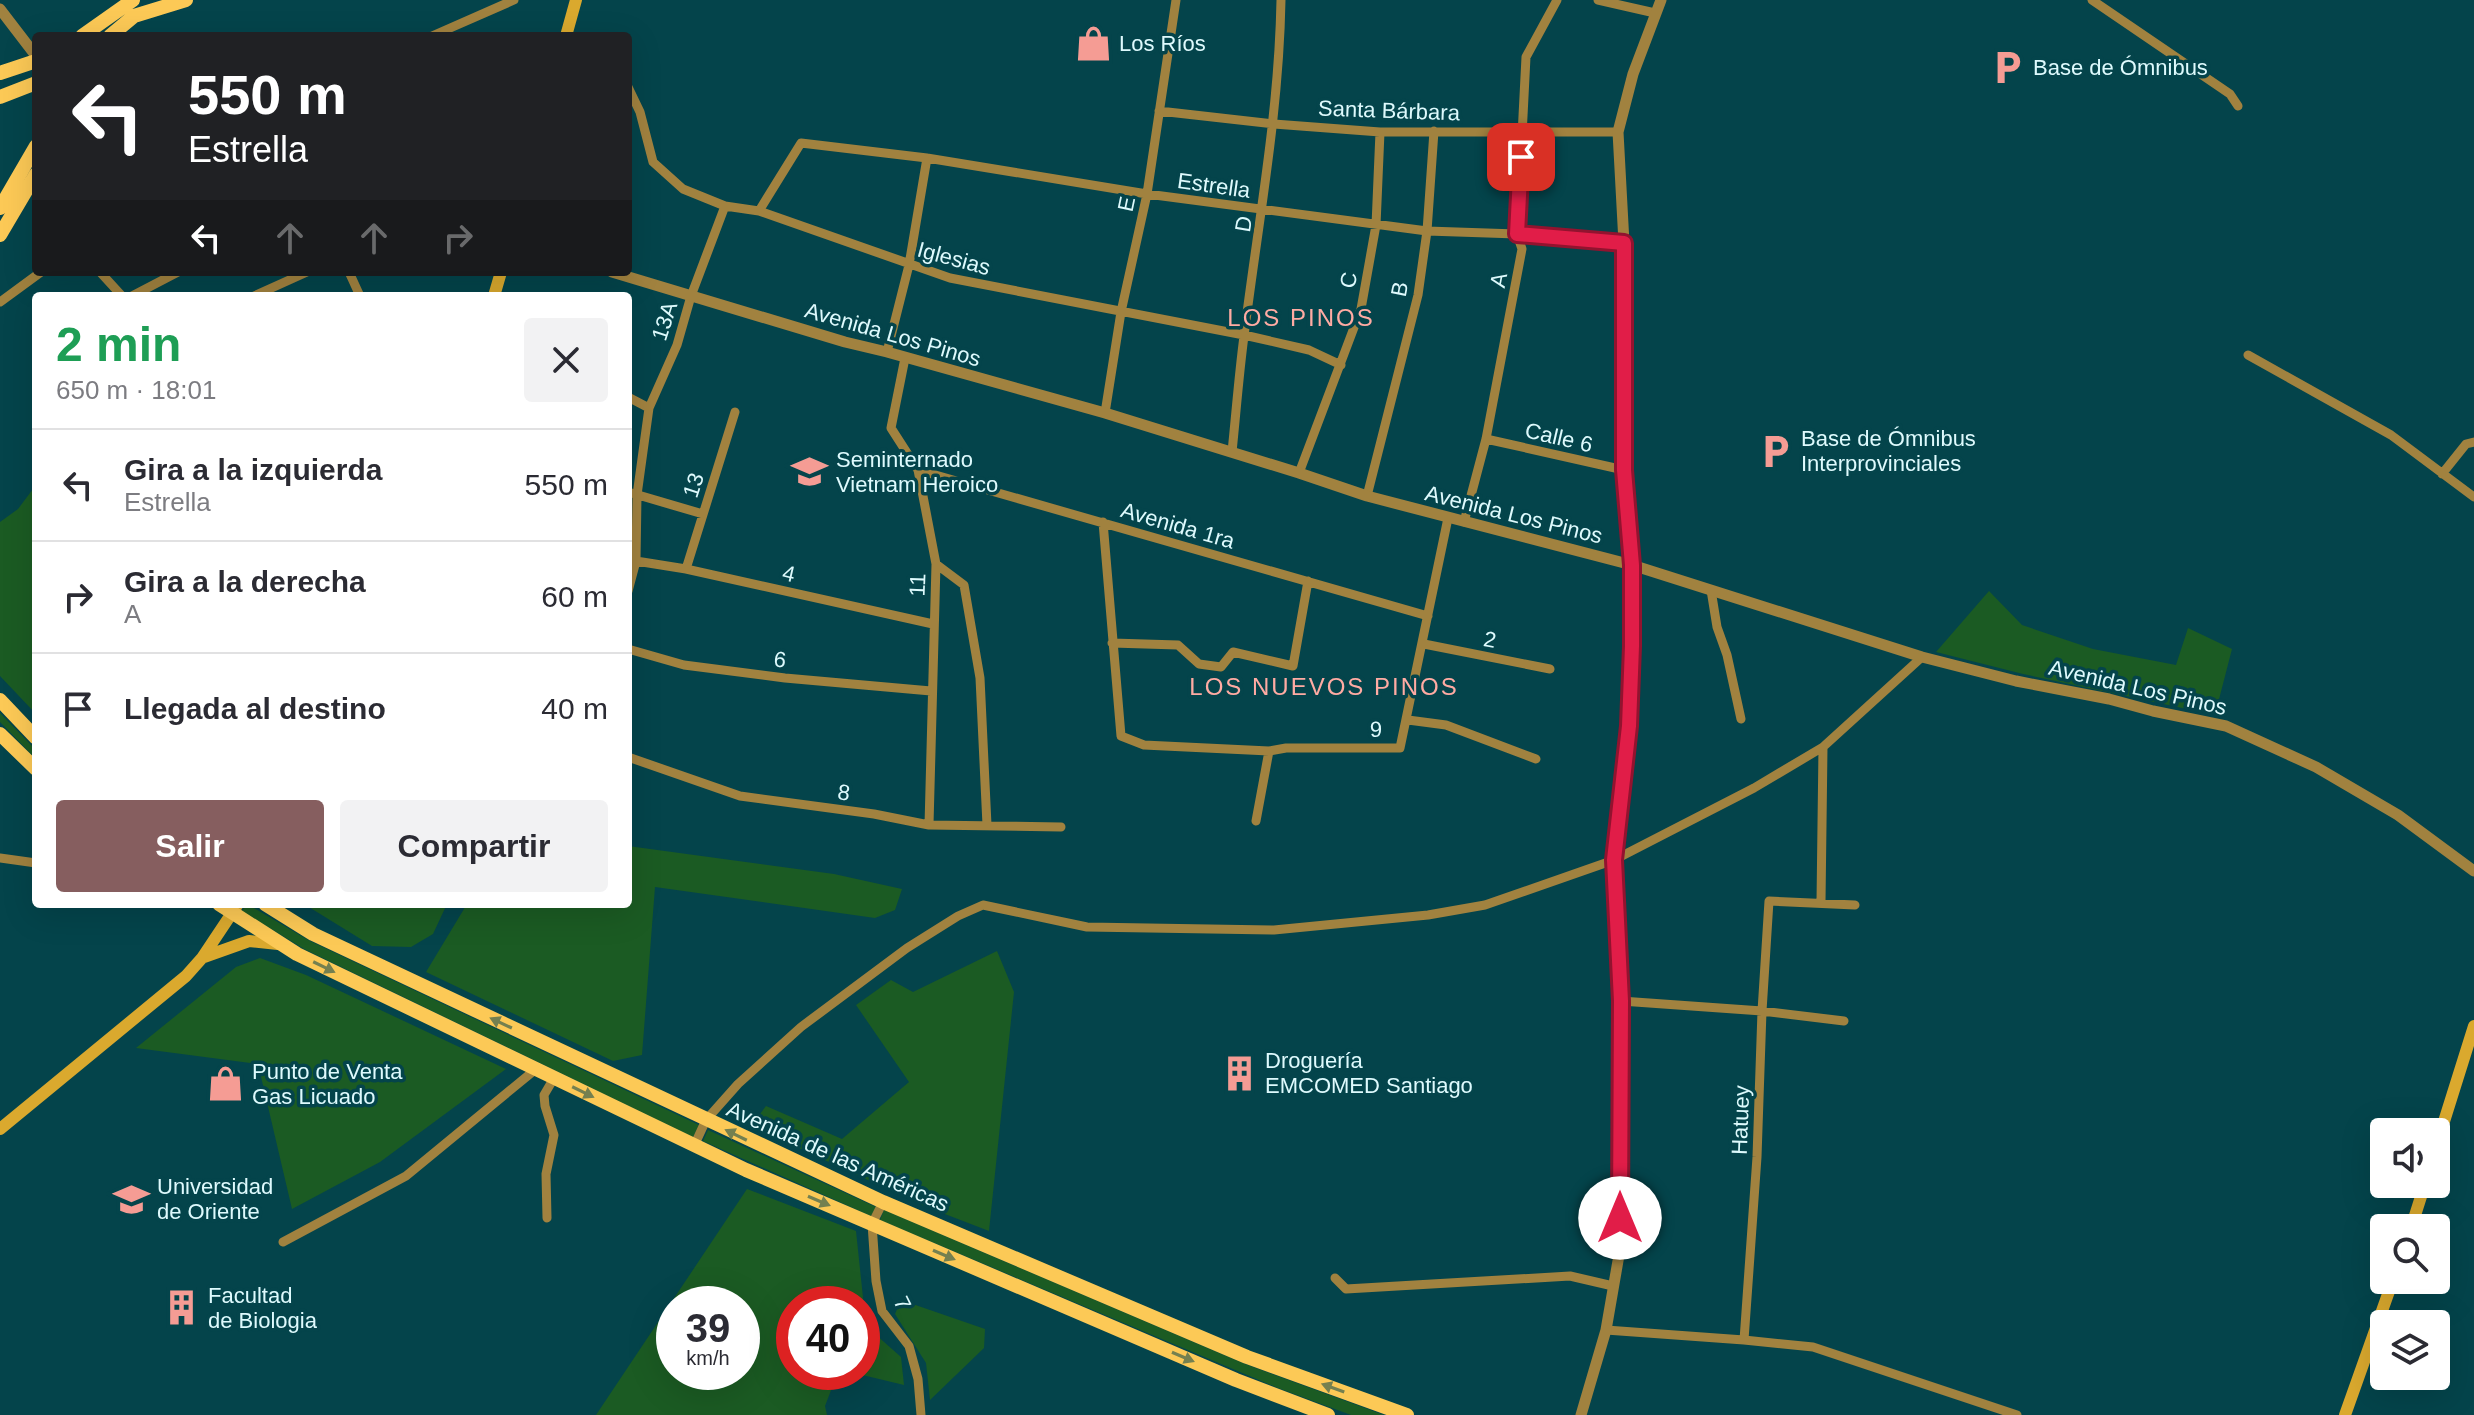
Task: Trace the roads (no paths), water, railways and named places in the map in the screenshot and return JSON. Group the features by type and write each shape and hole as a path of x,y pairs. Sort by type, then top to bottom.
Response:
{"main road":[{"path":"101,32 120,0"},
{"path":"87,32 134,0"},
{"path":"115,32 134,0"},
{"path":"117,32 145,10 186,0"},
{"path":"567,32 576,0"},
{"path":"0,73 32,61"},
{"path":"0,97 28,90"},
{"path":"0,208 32,153"},
{"path":"0,235 32,181"},
{"path":"0,700 32,734"},
{"path":"0,734 32,765"},
{"name":"Avenida de las Américas","path":"271,908 313,934 883,1202 1247,1357 1407,1415"},
{"path":"0,1129 163,995 202,958 235,909 278,944 694,1146 1236,1380 1328,1415"},
{"path":"202,958 249,941 278,944"},
{"path":"2445,1118 2473,1032"},
{"path":"2345,1415 2388,1294"}],"street":[{"path":"441,32 514,0"},
{"name":"E","path":"1105,413 1121,312 1147,194 1176,0"},
{"name":"D","path":"1232,452 1244,335 1274,124 1281,52 1281,0"},
{"name":"A","path":"1464,522 1486,439 1522,249 1517,234 1526,57 1557,0"},
{"path":"1598,0 1655,13"},
{"path":"1581,1415 1606,1330 1619,1255 1621,1001 1614,860 1629,726 1632,565 1624,470 1624,243 1618,132 1633,74 1661,0"},
{"path":"2092,0 2230,94 2238,106"},
{"path":"0,9 32,53"},
{"name":"Iglesias","path":"632,95 640,112 653,162 683,189 725,206 759,211 950,278 1244,335 1309,350 1341,365"},
{"name":"Santa Bárbara","path":"1159,111 1380,132 1618,132"},
{"name":"B","path":"1367,496 1418,295 1427,231 1434,131"},
{"name":"C","path":"1299,473 1361,309 1376,225 1380,132"},
{"name":"Estrella","path":"759,211 801,143 927,158 1147,194 1376,225 1624,243"},
{"path":"887,352 909,265 927,158"},
{"path":"691,296 725,206"},
{"path":"0,302 36,276"},
{"path":"104,276 118,292"},
{"path":"140,292 170,276"},
{"path":"263,292 298,276"},
{"name":"Avenida Los Pinos","path":"625,276 845,342 1105,413 1367,496 1632,565 1922,657 2016,681 2226,726 2316,767 2398,815 2474,871"},
{"name":"13A","path":"632,576 636,561 632,494 649,408 677,345 691,296"},
{"path":"2248,355 2391,435 2474,497"},
{"name":"11","path":"905,358 891,428 918,470 936,564 929,825"},
{"path":"632,399 649,408"},
{"name":"13","path":"686,569 735,412"},
{"name":"Calle 6","path":"1486,439 1624,470"},
{"path":"2442,474 2466,444 2474,442"},
{"name":"Avenida 1ra","path":"918,470 1428,616"},
{"path":"632,494 703,514"},
{"name":"9","path":"1112,643 1121,736 1144,745 1269,751 1286,748 1400,748 1448,518"},
{"path":"1103,522 1112,643 1178,645 1199,664 1221,667 1233,652 1293,666 1308,581"},
{"name":"4","path":"636,561 686,569 933,624"},
{"path":"936,564 964,585 980,678 987,825"},
{"path":"1711,590 1717,627 1727,655 1741,719"},
{"name":"2","path":"1424,644 1550,669"},
{"name":"6","path":"632,650 684,665 931,691"},
{"path":"694,1146 706,1120 738,1084 801,1027 907,948 958,916 983,905 1087,927 1274,930 1428,915 1485,905 1614,860 1754,788 1823,747 1922,657"},
{"path":"1408,720 1446,725 1536,759"},
{"path":"1823,747 1821,902 1855,905"},
{"path":"1256,821 1269,751"},
{"name":"8","path":"632,758 740,796 929,825 1061,827"},
{"path":"0,858 32,862"},
{"name":"Hatuey","path":"1744,1340 1757,1157 1769,901 1821,902"},
{"path":"1621,1001 1762,1011 1844,1021"},
{"path":"283,1242 406,1176 536,1069"},
{"path":"547,1218 546,1174 554,1135 544,1095 554,1078"},
{"path":"872,1224 883,1202"},
{"name":"7","path":"872,1224 876,1281 882,1311 909,1346 918,1379 921,1415"},
{"path":"1335,1278 1346,1289 1570,1276 1613,1286"},
{"path":"1606,1330 1813,1347 2009,1414"}],"place":[{"name":"Los Ríos","path":"1093,43"},
{"name":"Base de Ómnibus","path":"2007,67"},
{"name":"Base de Ómnibus Interprovinciales","path":"1775,451"},
{"name":"Seminternado Vietnam Heroico","path":"810,472"},
{"name":"Droguería EMCOMED Santiago","path":"1239,1073"},
{"name":"Punto de Venta Gas Licuado","path":"226,1084"},
{"name":"Universidad de Oriente","path":"131,1199"},
{"name":"Facultad de Biologia","path":"182,1308"}],"district":[{"name":"LOS PINOS","path":"1301,318"},
{"name":"LOS NUEVOS PINOS","path":"1324,687"}]}
